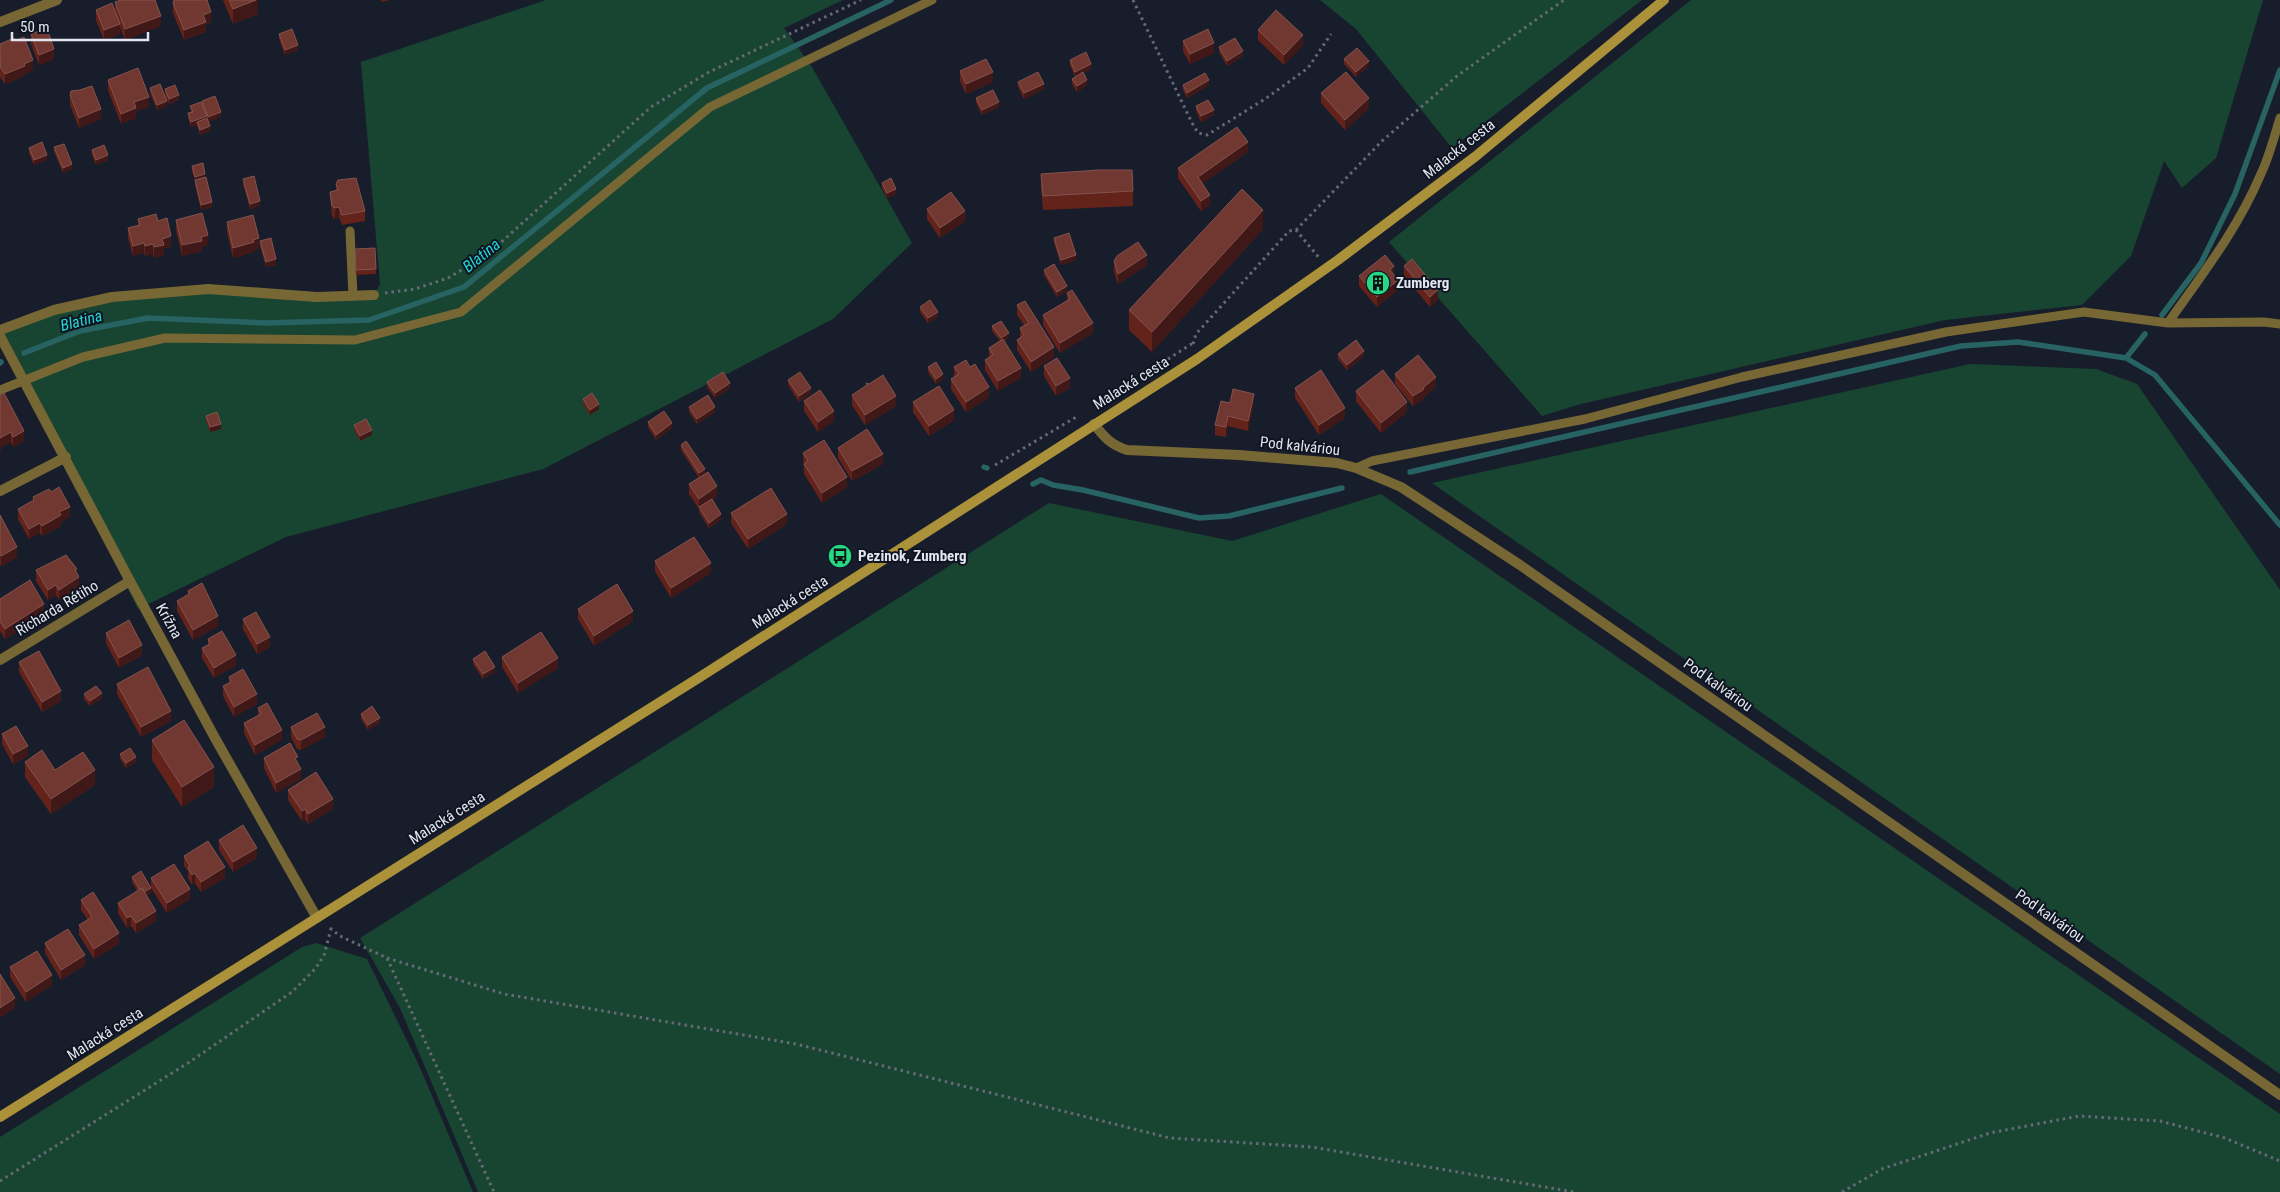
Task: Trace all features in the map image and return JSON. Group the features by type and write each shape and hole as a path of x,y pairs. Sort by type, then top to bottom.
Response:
{"main road":[{"name":"Malacká cesta","path":"0,1117 999,486 1198,358 1328,268 1476,156 1664,0"}],"street":[{"path":"0,22 57,0"},
{"path":"0,330 54,310 112,297 208,289 317,297 374,295"},
{"name":"Krížna","path":"0,336 66,457 130,582 317,918"},
{"name":"Pod kalváriou","path":"1094,424 1108,441 1117,447 1127,450 1337,463 1356,468 1401,488 1520,565 2280,1095"},
{"path":"0,491 66,457"},
{"name":"Richarda Rétiho","path":"0,660 130,582"}],"lane":[{"path":"0,390 22,376 120,347 165,338 355,340 461,312 710,107 932,0"},
{"path":"2168,323 2222,246 2248,203 2261,175 2280,118"},
{"path":"350,230 353,296"},
{"path":"1356,468 1372,461 1584,419 1742,377 1946,332 2084,312 2168,323 2264,322 2280,324"}],"path":[{"path":"374,295 414,289 448,278 486,255 651,107 709,72 861,0"},
{"path":"1133,0 1192,124 1198,133 1207,135 1265,99 1308,68 1331,34"},
{"path":"1198,358 1193,343 1196,334 1289,231 1296,230 1382,141 1442,89 1564,0"},
{"path":"1296,230 1328,268"},
{"path":"1152,369 1193,343"},
{"path":"995,465 1086,412"},
{"path":"317,918 340,936 387,958 504,994 796,1044 1170,1138 1312,1147 1574,1192"},
{"path":"0,1181 188,1063 292,992 316,968 324,955 331,929"},
{"path":"387,958 494,1192"},
{"path":"1842,1192 1882,1168 1990,1133 2079,1116 2160,1121 2225,1138 2280,1162"}],"green space":[{"path":"546,0 843,0 784,28 812,67 912,243 833,319 543,469 286,537 138,609 0,334 54,310 208,289 374,295 380,284 361,62"},
{"path":"1320,0 1642,0 1452,148 1356,29"},
{"path":"1691,0 2263,0 2216,158 2182,188 2164,161 2131,256 2082,305 1945,320 1577,405 1542,416 1389,242"},
{"path":"1970,364 2096,369 2137,384 2280,590 2280,1074 1432,483"},
{"path":"1381,494 2280,1114 2280,1192 478,1192 400,1008 360,938 1049,503 1232,541"},
{"path":"316,943 367,959 418,1063 473,1192 0,1192 0,1137 302,947"}],"building":[{"path":"121,0 155,0 161,16 125,29 115,2"},
{"path":"174,0 207,0 211,12 203,15 206,22 184,30 173,3"},
{"path":"229,0 256,0 233,9"},
{"path":"112,3 120,24 104,30 96,10"},
{"path":"1276,10 1303,35 1284,55 1258,30"},
{"path":"47,28 54,49 39,55 31,34"},
{"path":"292,29 298,45 285,50 279,34"},
{"path":"1208,29 1214,43 1190,54 1183,41"},
{"path":"24,37 33,60 24,64 25,66 5,74 0,67 0,44 14,38 15,41"},
{"path":"1235,38 1243,51 1227,61 1219,47"},
{"path":"1357,48 1369,61 1356,72 1344,59"},
{"path":"1086,52 1091,64 1075,72 1070,60"},
{"path":"986,59 993,72 966,84 960,71"},
{"path":"138,68 149,97 134,102 136,108 121,114 108,80"},
{"path":"1038,72 1044,84 1024,93 1018,82"},
{"path":"1083,72 1087,80 1077,86 1072,79"},
{"path":"1346,72 1369,98 1345,120 1321,93"},
{"path":"1205,73 1209,80 1187,93 1183,85"},
{"path":"160,84 167,101 157,105 150,88"},
{"path":"175,85 179,95 169,99 165,89"},
{"path":"92,86 101,109 79,118 70,95 71,91"},
{"path":"993,90 999,102 982,110 976,98"},
{"path":"215,96 221,112 208,117 202,101"},
{"path":"1208,100 1214,110 1201,116 1196,106"},
{"path":"201,102 207,116 191,122 188,113 193,112 190,106"},
{"path":"207,118 210,126 200,130 197,122"},
{"path":"1237,127 1248,142 1198,177 1210,195 1201,201 1178,168"},
{"path":"42,142 47,155 34,160 29,148"},
{"path":"64,144 72,164 63,168 54,147"},
{"path":"104,145 108,155 96,160 92,150"},
{"path":"203,163 205,174 195,177 192,166"},
{"path":"1132,170 1133,191 1043,196 1041,174"},
{"path":"254,176 260,201 250,204 243,179"},
{"path":"206,177 212,202 201,205 195,180"},
{"path":"356,178 365,211 342,215 339,207 335,208 332,206 330,192 338,190 336,184 338,180"},
{"path":"891,178 896,189 887,193 882,183"},
{"path":"1242,189 1263,210 1152,332 1129,310"},
{"path":"951,192 965,211 940,228 927,209"},
{"path":"202,213 208,235 201,237 202,241 182,245 176,220"},
{"path":"156,214 158,221 167,218 171,236 162,239 164,245 154,247 153,244 145,246 144,243 133,246 128,228 140,225 138,219"},
{"path":"253,215 259,238 253,240 254,242 233,248 227,222"},
{"path":"1069,233 1076,255 1061,260 1054,238"},
{"path":"271,238 276,259 266,262 260,241"},
{"path":"1138,242 1147,255 1118,274 1114,261 1117,256"},
{"path":"375,248 376,269 356,270 355,249"},
{"path":"1385,255 1394,266 1390,270 1398,280 1377,297 1359,276"},
{"path":"1412,259 1438,290 1430,297 1404,266"},
{"path":"1054,264 1067,286 1057,292 1044,270"},
{"path":"1072,290 1093,323 1060,343 1043,315 1070,299 1067,293"},
{"path":"930,300 938,312 928,318 920,307"},
{"path":"1025,301 1054,347 1031,362 1017,340 1024,335 1020,328 1029,323 1017,305"},
{"path":"1001,321 1009,333 1001,338 992,326"},
{"path":"1003,339 1021,368 998,381 985,360 993,355 989,348"},
{"path":"1356,340 1364,351 1347,365 1338,354"},
{"path":"1418,355 1436,377 1423,390 1413,396 1395,374"},
{"path":"1057,358 1070,378 1056,386 1044,366"},
{"path":"966,360 970,367 975,364 989,387 966,402 951,379 959,374 954,367"},
{"path":"936,362 943,374 936,379 928,367"},
{"path":"1321,370 1345,408 1319,425 1295,388"},
{"path":"1383,370 1407,402 1381,423 1356,391"},
{"path":"723,372 730,383 715,393 707,382"},
{"path":"800,372 811,388 799,396 788,380"},
{"path":"883,375 896,396 865,415 852,395 867,385 866,383 869,384"},
{"path":"939,386 954,410 929,426 913,402"},
{"path":"1233,389 1254,394 1248,421 1228,416 1226,427 1215,425 1221,401 1230,403"},
{"path":"820,390 834,411 818,422 804,401"},
{"path":"4,393 24,431 13,437 11,432 0,438 0,395"},
{"path":"592,393 599,404 590,410 583,399"},
{"path":"708,395 715,407 697,419 689,407"},
{"path":"664,411 672,423 656,435 648,422"},
{"path":"217,412 221,424 210,427 206,416"},
{"path":"366,419 372,430 360,436 354,425"},
{"path":"867,429 883,454 852,471 838,448"},
{"path":"824,440 847,477 822,493 804,464 808,461 803,453"},
{"path":"686,441 705,469 699,473 681,445"},
{"path":"708,472 717,486 699,499 689,484"},
{"path":"59,487 70,507 59,512 61,515 42,526 40,523 29,529 18,509 34,500 33,497 49,489 51,492"},
{"path":"771,488 787,514 748,539 731,513"},
{"path":"712,499 721,514 709,523 699,507"},
{"path":"0,515 17,547 1,556 0,554"},
{"path":"694,537 711,563 671,588 655,561"},
{"path":"66,555 77,569 75,570 79,577 59,590 56,585 48,590 36,570"},
{"path":"30,580 44,604 5,629 0,621 0,599"},
{"path":"202,583 218,616 193,630 177,601 189,594 188,591"},
{"path":"617,584 633,611 594,636 578,609"},
{"path":"256,612 270,637 257,644 243,619"},
{"path":"129,620 142,645 119,658 106,633"},
{"path":"222,631 236,655 214,668 202,648 210,644 208,639"},
{"path":"541,632 558,658 518,683 502,657"},
{"path":"39,651 61,691 42,702 19,662"},
{"path":"485,651 495,667 483,674 473,659"},
{"path":"148,667 171,711 141,727 117,684"},
{"path":"243,669 257,694 234,707 223,686 231,682 229,677"},
{"path":"96,686 102,693 90,701 84,694"},
{"path":"267,703 282,730 255,745 244,723 261,714 258,708"},
{"path":"372,706 380,718 368,725 361,714"},
{"path":"317,713 325,727 301,740 297,739 291,727"},
{"path":"184,720 214,767 182,787 152,740"},
{"path":"16,726 28,746 13,754 2,734"},
{"path":"290,743 298,757 295,758 301,769 276,783 264,758"},
{"path":"130,748 136,757 126,763 120,754"},
{"path":"42,750 55,770 83,752 95,770 51,799 25,762"},
{"path":"316,772 333,799 308,814 305,809 302,811 288,790"},
{"path":"243,825 257,848 233,862 219,840"},
{"path":"208,841 225,867 201,882 195,873 192,875 188,868 190,866 184,856"},
{"path":"174,864 190,889 167,903 151,878"},
{"path":"141,871 151,888 144,892 142,888 140,890 132,877"},
{"path":"142,888 156,911 136,923 131,916 127,918 118,903"},
{"path":"93,892 119,933 94,949 79,925 92,917 81,900"},
{"path":"68,929 85,955 61,970 45,943"},
{"path":"37,951 52,975 26,992 10,967"},
{"path":"0,974 15,998 0,1008"}],"waterway":[{"name":"Blatina","path":"24,353 80,331 148,318 267,323 369,320 464,287 707,88 891,0"},
{"path":"2162,315 2201,263 2235,194 2280,70"},
{"path":"2126,358 2145,334"},
{"path":"1410,472 1961,346 2018,342 2126,358 2155,375 2280,525"},
{"path":"1033,484 1041,480 1053,485 1083,490 1199,518 1229,516 1342,488"}],"place":[{"name":"Zumberg","path":"1378,283"},
{"name":"Pezinok, Zumberg","path":"840,556"}]}
